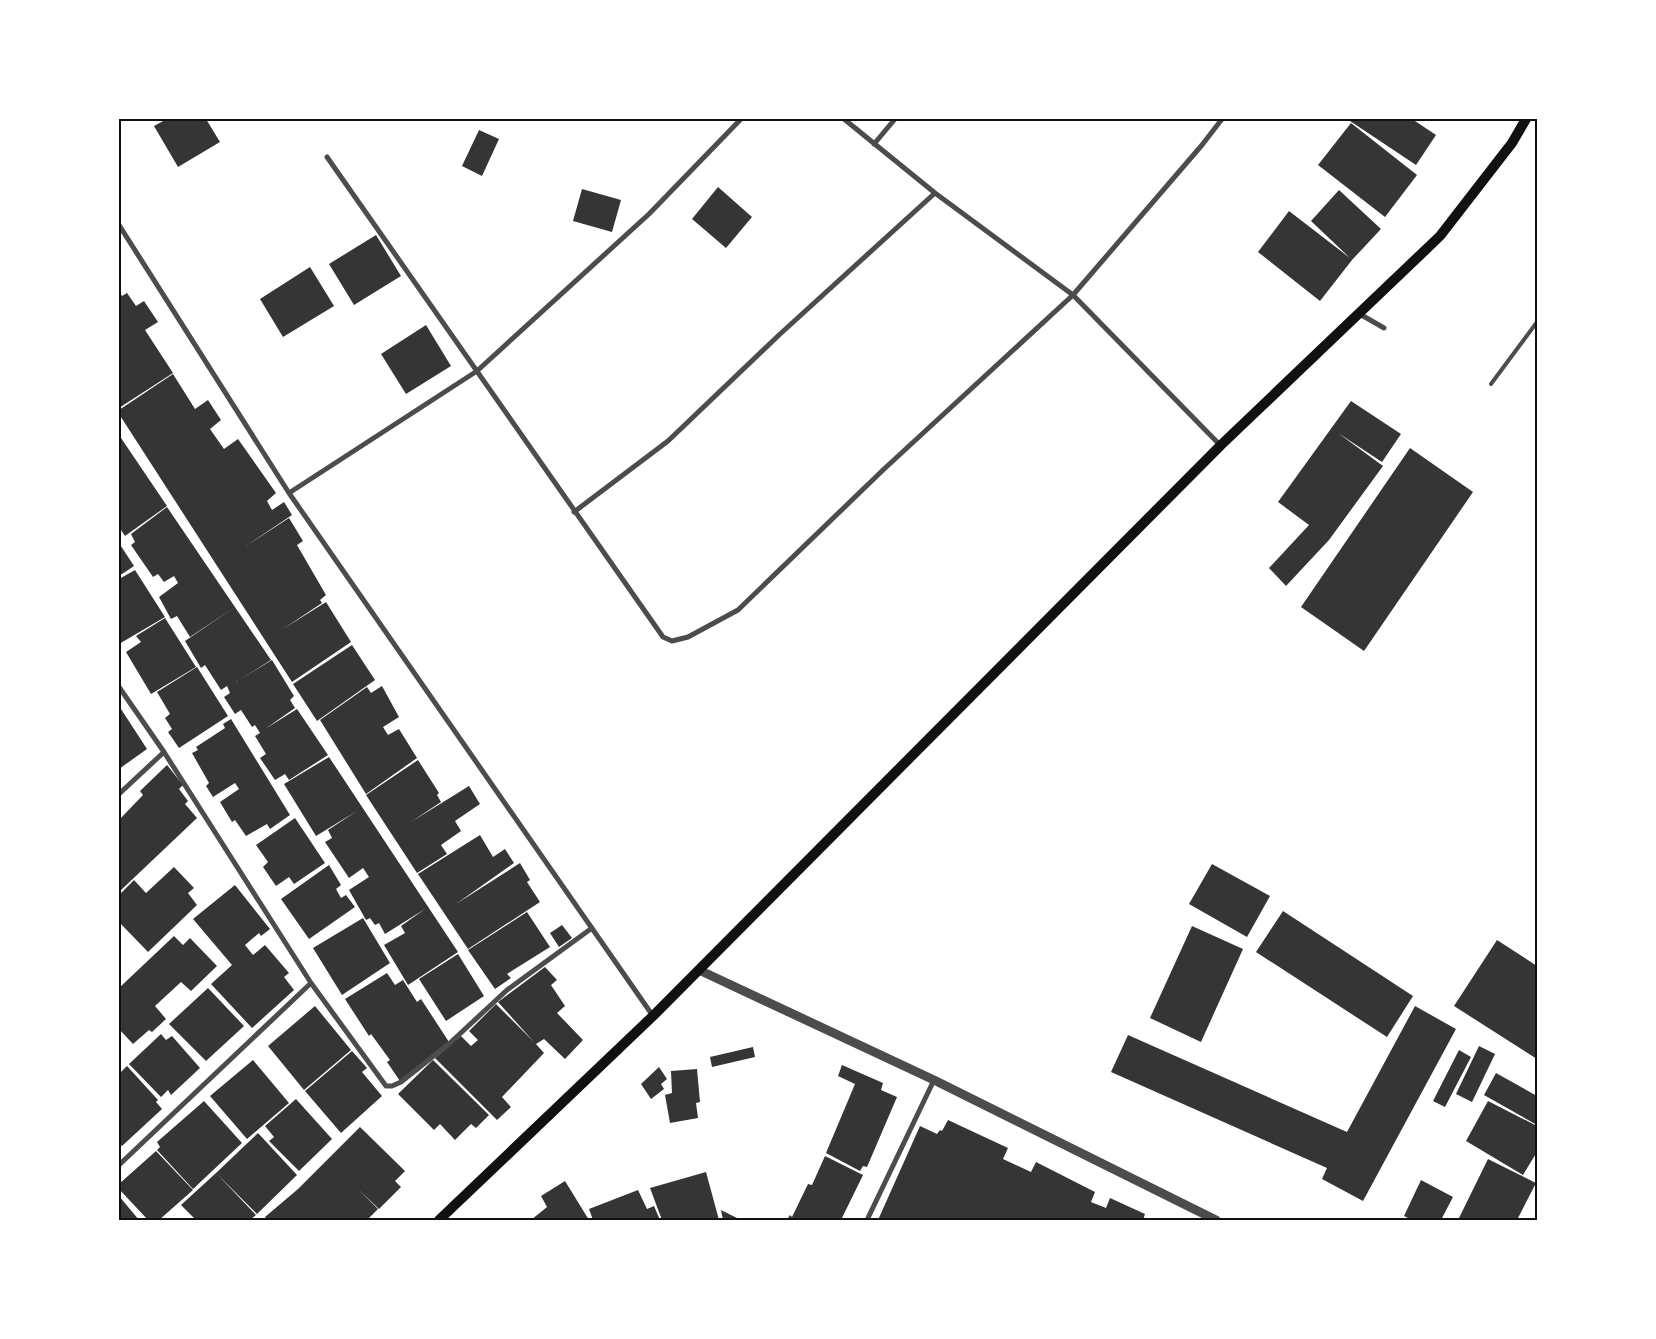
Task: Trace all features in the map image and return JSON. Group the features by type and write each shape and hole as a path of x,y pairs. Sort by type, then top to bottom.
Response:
{"main road":[{"path":"438,1220 653,1016 1221,445 1440,236 1512,142 1526,119"}],"street":[{"path":"289,492 477,370 649,214 741,119"},
{"path":"844,119 936,193 1073,295 1221,445"},
{"path":"874,144 895,119"},
{"path":"327,157 663,637 672,641 688,637 738,610 883,470 1073,295 1202,145 1222,119"},
{"path":"574,512 668,441 779,335 936,193"},
{"path":"119,225 289,492 653,1016"},
{"path":"1358,313 1384,328"},
{"path":"119,687 164,752 311,983 386,1086 392,1086 401,1082 450,1043 507,990 592,928"},
{"path":"119,794 164,752"},
{"path":"699,970 934,1080 1216,1220"},
{"path":"119,1166 311,983"},
{"path":"867,1220 934,1080"}],"lane":[{"path":"1491,384 1537,322"}],"building":[{"path":"167,119 206,119 220,142 178,167 154,126"},
{"path":"1351,119 1412,119 1436,135 1416,165 1350,121"},
{"path":"1351,123 1417,175 1385,217 1318,165"},
{"path":"479,130 499,139 482,176 462,166"},
{"path":"718,187 752,217 726,248 692,219"},
{"path":"582,189 621,200 612,232 573,221"},
{"path":"1339,190 1381,229 1352,260 1320,301 1258,252 1289,211 1350,258 1311,221"},
{"path":"376,235 401,276 354,305 329,264"},
{"path":"310,267 334,306 283,337 260,299"},
{"path":"119,291 122,296 127,293 136,306 144,301 158,322 145,330 173,373 119,408"},
{"path":"426,325 451,366 406,394 381,354"},
{"path":"173,374 195,409 208,400 221,420 210,429 224,449 238,439 276,493 267,501 272,510 284,502 292,515 246,546 289,518 303,541 297,545 326,595 320,600 322,603 283,629 326,602 351,642 292,682 119,414 119,410"},
{"path":"1351,401 1401,434 1382,462 1338,433 1383,466 1329,540 1286,586 1269,568 1309,525 1278,502"},
{"path":"119,435 167,506 125,536 119,527"},
{"path":"1410,448 1473,492 1364,651 1301,607"},
{"path":"167,507 235,607 190,637 177,616 171,619 159,597 178,583 174,576 164,582 158,574 153,577 131,545 135,542 131,534"},
{"path":"119,543 134,566 119,576"},
{"path":"135,570 165,617 119,644 119,579"},
{"path":"235,607 271,660 236,682 272,660 294,696 290,700 295,708 265,729 297,709 328,755 289,780 285,774 275,780 260,758 266,754 255,736 260,733 255,725 252,727 241,710 235,714 224,697 230,693 227,686 221,690 205,665 201,668 185,641"},
{"path":"165,618 196,667 151,694 126,652 141,642 136,636"},
{"path":"352,645 375,680 317,721 293,684"},
{"path":"197,667 228,716 179,748 168,732 172,729 165,718 170,714 157,692"},
{"path":"382,686 399,717 383,727 388,735 399,729 417,758 366,794 320,720 367,687 371,693"},
{"path":"119,706 147,749 119,769"},
{"path":"231,719 290,815 270,829 267,824 246,836 235,820 232,822 220,802 239,789 235,783 213,797 206,786 209,783 192,753 198,750 196,747 225,728 223,724"},
{"path":"329,757 458,952 408,985 384,945 405,933 401,926 425,909 385,934 379,923 375,925 370,918 366,920 349,890 369,877 363,868 349,878 325,842 332,838 328,830 357,811 316,836 284,784"},
{"path":"418,760 439,793 437,795 441,802 411,822 469,786 480,804 455,821 461,831 441,845 447,854 417,873 366,795"},
{"path":"167,765 183,785 179,789 188,801 185,804 197,818 119,892 119,820 143,795 140,791"},
{"path":"295,818 325,863 294,884 289,877 276,886 263,867 268,862 256,845"},
{"path":"480,835 493,857 505,849 514,863 456,904 520,863 530,880 527,882 540,902 468,949 418,874"},
{"path":"1212,864 1270,896 1247,937 1189,904"},
{"path":"329,865 341,885 336,889 341,898 346,895 355,907 309,939 281,899"},
{"path":"174,867 194,888 188,893 197,905 148,952 119,922 119,895 134,880 146,893"},
{"path":"235,885 270,929 261,936 259,933 245,945 253,955 265,945 289,973 284,977 294,990 252,1028 211,984 232,965 193,919"},
{"path":"1283,911 1413,996 1387,1037 1256,952"},
{"path":"527,912 550,947 507,974 511,978 495,989 468,950"},
{"path":"363,918 390,963 342,995 313,948"},
{"path":"562,925 572,938 559,947 550,933"},
{"path":"1192,926 1243,949 1201,1042 1150,1018"},
{"path":"174,936 183,945 190,938 217,966 191,991 181,982 155,1006 166,1019 152,1032 149,1030 133,1044 119,1029 119,988"},
{"path":"1497,940 1537,966 1537,1059 1454,1006"},
{"path":"458,954 484,996 446,1021 419,979"},
{"path":"545,967 557,980 551,985 565,1006 557,1013 583,1040 565,1059 544,1039 536,1044 544,1053 502,1097 511,1107 497,1120 435,1058 461,1036 471,1046 478,1040 469,1031 496,1004 534,1042 498,1002"},
{"path":"387,973 395,985 403,980 417,1002 421,999 449,1042 400,1081 387,1062 390,1060 371,1034 369,1036 345,999"},
{"path":"208,988 244,1026 206,1061 169,1024"},
{"path":"315,1006 351,1050 304,1090 268,1046"},
{"path":"1415,1006 1456,1029 1363,1201 1322,1179 1327,1168 1111,1072 1128,1035 1347,1132"},
{"path":"161,1034 166,1040 172,1036 200,1068 171,1095 168,1090 161,1097 129,1064"},
{"path":"1479,1046 1495,1054 1472,1102 1456,1094"},
{"path":"753,1047 755,1057 712,1067 710,1057"},
{"path":"1459,1050 1471,1057 1445,1107 1433,1101"},
{"path":"352,1051 367,1068 362,1072 382,1096 341,1133 305,1091"},
{"path":"253,1060 289,1103 247,1139 210,1096"},
{"path":"433,1060 489,1115 476,1128 471,1124 455,1140 440,1124 434,1130 398,1094"},
{"path":"842,1065 883,1083 881,1090 897,1097 867,1167 863,1166 860,1171 826,1153 855,1084 838,1076"},
{"path":"127,1066 158,1100 156,1102 162,1109 122,1146 119,1143 119,1074"},
{"path":"659,1067 667,1079 661,1084 664,1089 651,1099 641,1084"},
{"path":"697,1069 700,1102 696,1103 698,1118 670,1123 665,1095 672,1093 671,1071"},
{"path":"1496,1073 1537,1096 1537,1125 1484,1095"},
{"path":"296,1099 332,1139 299,1171 269,1141 274,1137 265,1126"},
{"path":"204,1101 242,1143 193,1189 157,1150 160,1147 157,1142"},
{"path":"1488,1101 1537,1126 1537,1152 1523,1175 1466,1141"},
{"path":"948,1120 1008,1148 1003,1159 1031,1172 1036,1162 1095,1192 1091,1202 1106,1208 1110,1198 1145,1214 1143,1220 878,1220 920,1126 937,1134 940,1130 942,1131"},
{"path":"360,1127 405,1171 395,1181 401,1187 379,1209 358,1189 378,1209 367,1220 267,1220 265,1217 298,1189"},
{"path":"258,1133 297,1175 257,1214 216,1173"},
{"path":"156,1151 193,1190 159,1220 148,1220 119,1189 119,1184"},
{"path":"825,1156 863,1175 841,1220 787,1220 790,1215 792,1217 808,1184 812,1185"},
{"path":"1488,1159 1536,1183 1517,1220 1458,1220"},
{"path":"706,1172 719,1220 662,1220 650,1188"},
{"path":"216,1173 256,1215 250,1220 196,1220 181,1205"},
{"path":"1421,1180 1453,1197 1441,1220 1412,1220 1404,1216"},
{"path":"565,1181 589,1220 531,1220 547,1207 541,1196"},
{"path":"638,1190 647,1209 654,1206 660,1220 593,1220 589,1209"},
{"path":"119,1196 139,1220 119,1220"},
{"path":"721,1210 741,1220 723,1220"}]}
